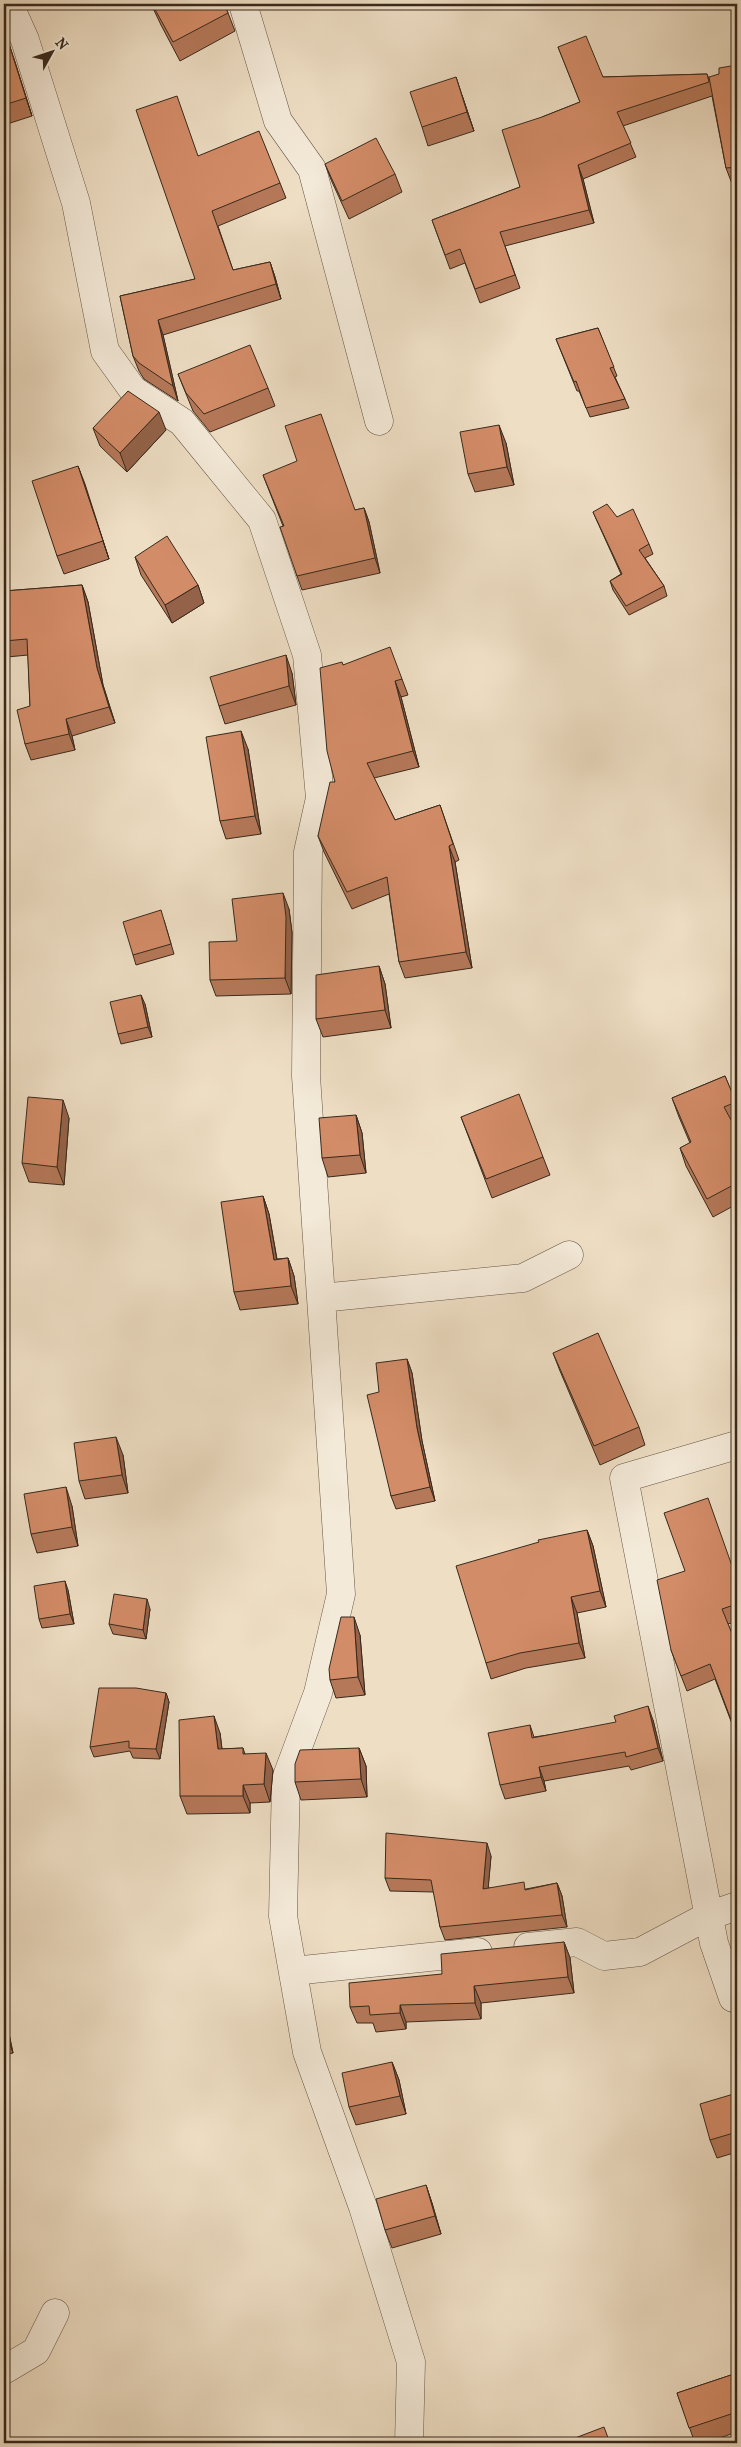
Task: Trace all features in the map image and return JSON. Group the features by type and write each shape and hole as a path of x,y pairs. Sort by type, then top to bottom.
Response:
{"street":[{"path":"9,4 25,40 76,202 105,351 133,390 182,422 262,520 307,655 320,798 308,852 306,1076 341,1594 318,1693 286,1779 284,1916 307,2052 363,2207 411,2362 409,2443"},
{"path":"244,4 278,121 312,170 379,421"},
{"path":"321,1298 523,1278 569,1255"},
{"path":"733,1998 714,1943 708,1916 624,1478 737,1445"},
{"path":"293,1971 577,1942 604,1956 640,1952 708,1916 737,1906"},
{"path":"4,2370 36,2351 55,2313"}],"building":[{"path":"152,4 224,4 228,13 173,42"},
{"path":"586,36 603,77 707,74 709,82 617,112 631,143 578,165 589,210 500,232 515,275 475,289 460,249 445,255 432,220 520,187 502,130 580,102 558,47"},
{"path":"8,41 26,98 4,105 4,42"},
{"path":"737,65 737,167 726,168 709,77 719,74 719,68"},
{"path":"456,77 467,112 422,127 410,92"},
{"path":"177,96 198,156 259,131 280,183 212,211 233,270 270,262 276,284 158,320 173,386 139,363 133,356 120,296 195,279 136,110"},
{"path":"376,138 395,174 342,201 325,164"},
{"path":"598,328 614,367 610,368 625,399 586,408 576,381 574,382 556,339"},
{"path":"250,345 268,388 204,414 186,393 178,374"},
{"path":"128,391 159,412 120,453 93,428"},
{"path":"321,414 355,510 364,508 375,558 297,576 280,527 284,526 263,475 297,461 285,426"},
{"path":"499,425 507,467 468,474 460,432"},
{"path":"78,466 103,541 57,556 32,481"},
{"path":"607,504 617,517 633,509 649,544 639,550 664,586 626,606 610,581 622,574 593,512"},
{"path":"167,536 198,585 165,605 135,557"},
{"path":"82,585 97,668 109,707 66,719 69,734 25,744 17,710 30,706 27,639 4,641 4,591"},
{"path":"390,647 402,679 395,681 413,751 367,763 395,820 440,805 453,844 449,846 466,952 399,962 387,877 347,892 318,836 330,782 335,782 327,751 320,668 342,662 343,665"},
{"path":"286,655 289,686 219,706 210,677"},
{"path":"241,731 255,816 220,821 206,737"},
{"path":"283,893 286,917 285,978 210,980 209,942 237,941 232,899"},
{"path":"161,910 171,944 133,955 123,922"},
{"path":"379,966 385,1010 316,1019 316,975"},
{"path":"141,995 148,1027 118,1034 110,1002"},
{"path":"725,1076 736,1102 724,1107 737,1131 737,1183 707,1199 680,1148 691,1142 672,1098"},
{"path":"519,1094 543,1157 486,1179 461,1117"},
{"path":"28,1097 63,1100 57,1167 22,1163"},
{"path":"356,1115 360,1155 322,1158 319,1118"},
{"path":"263,1196 274,1260 288,1258 291,1286 234,1292 221,1202"},
{"path":"737,1266 737,1278 733,1267"},
{"path":"598,1333 639,1427 594,1446 553,1353"},
{"path":"407,1359 417,1428 430,1487 391,1496 367,1395 379,1392 376,1363"},
{"path":"116,1437 122,1475 79,1481 74,1443"},
{"path":"66,1487 72,1527 31,1534 24,1494"},
{"path":"708,1498 737,1580 737,1604 722,1609 737,1646 737,1724 733,1725 710,1664 681,1676 671,1650 657,1580 685,1571 664,1513"},
{"path":"587,1530 600,1591 571,1597 579,1643 520,1653 486,1663 456,1566 539,1542 538,1540"},
{"path":"65,1581 70,1614 39,1619 34,1586"},
{"path":"114,1594 147,1599 143,1630 109,1624"},
{"path":"341,1617 354,1617 358,1677 330,1680 329,1669"},
{"path":"99,1688 136,1688 166,1693 156,1749 129,1748 129,1741 90,1747"},
{"path":"648,1706 658,1748 626,1757 625,1752 539,1767 541,1777 500,1785 488,1733 530,1725 532,1738 616,1722 614,1716"},
{"path":"214,1716 218,1749 243,1748 243,1754 266,1753 264,1784 243,1785 243,1796 180,1796 179,1720"},
{"path":"359,1748 361,1779 295,1782 295,1764 300,1750"},
{"path":"386,1833 487,1843 483,1889 524,1882 525,1890 557,1883 562,1915 440,1927 431,1880 385,1878"},
{"path":"564,1942 568,1977 474,1986 475,2003 400,2005 400,2013 370,2015 369,2006 350,2007 349,1983 442,1974 441,1954"},
{"path":"4,2020 8,2039 4,2040"},
{"path":"737,2054 737,2068 732,2055"},
{"path":"392,2062 400,2096 349,2107 342,2073"},
{"path":"737,2093 737,2132 710,2140 700,2104"},
{"path":"426,2185 435,2216 385,2230 376,2199"},
{"path":"737,2373 737,2412 689,2428 677,2393"},
{"path":"604,2427 610,2443 562,2443"}]}
